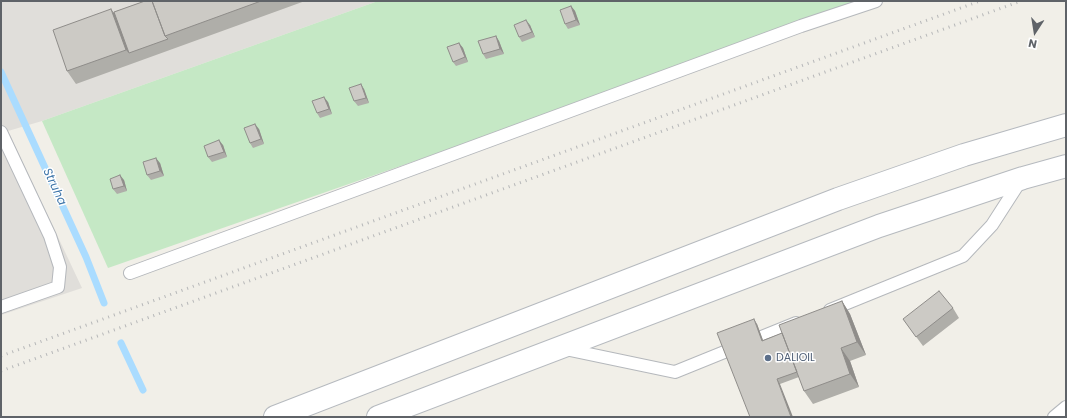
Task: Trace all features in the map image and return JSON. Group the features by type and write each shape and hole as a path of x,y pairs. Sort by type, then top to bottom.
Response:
{"main road":[{"path":"275,417 838,199 964,155 1066,125"},
{"path":"378,417 879,226 1023,178 1066,166"}],"lane":[{"path":"130,273 801,26 876,1"},
{"path":"1,132 50,236 60,266 58,287 1,307"},
{"path":"823,312 963,256 992,225 1023,178"},
{"path":"560,347 675,372 808,318"},
{"path":"1054,417 1066,407"}],"shaded area":[{"path":"1,1 378,1 42,121 8,131 82,288 1,315"}],"green space":[{"path":"378,1 858,1 521,124 108,268 42,121"}],"building":[{"path":"145,1 152,1 165,36 168,39 129,53 114,12"},
{"path":"152,1 261,1 165,36"},
{"path":"571,6 576,20 565,24 560,10"},
{"path":"111,9 126,50 67,71 53,30"},
{"path":"526,20 532,32 519,37 514,25"},
{"path":"496,36 500,49 483,54 478,41"},
{"path":"459,43 465,57 453,62 447,47"},
{"path":"361,84 366,98 354,101 349,88"},
{"path":"324,97 329,109 317,113 312,101"},
{"path":"255,124 261,139 250,143 244,128"},
{"path":"219,140 224,152 208,157 204,146"},
{"path":"156,158 160,171 147,175 143,162"},
{"path":"120,175 124,186 113,189 110,179"},
{"path":"939,291 953,308 916,337 903,319"},
{"path":"842,301 857,342 841,348 850,374 804,391 779,325"},
{"path":"754,319 762,341 782,333 797,372 777,379 791,417 750,417 717,333"}],"waterway":[{"name":"Struha","path":"1,72 86,257 104,303"},
{"name":"Struha","path":"121,343 143,390"}],"railway":[{"path":"1,356 980,1"},
{"path":"1,371 1021,1"}],"place":[{"name":"DALIOIL","path":"768,358"}]}
